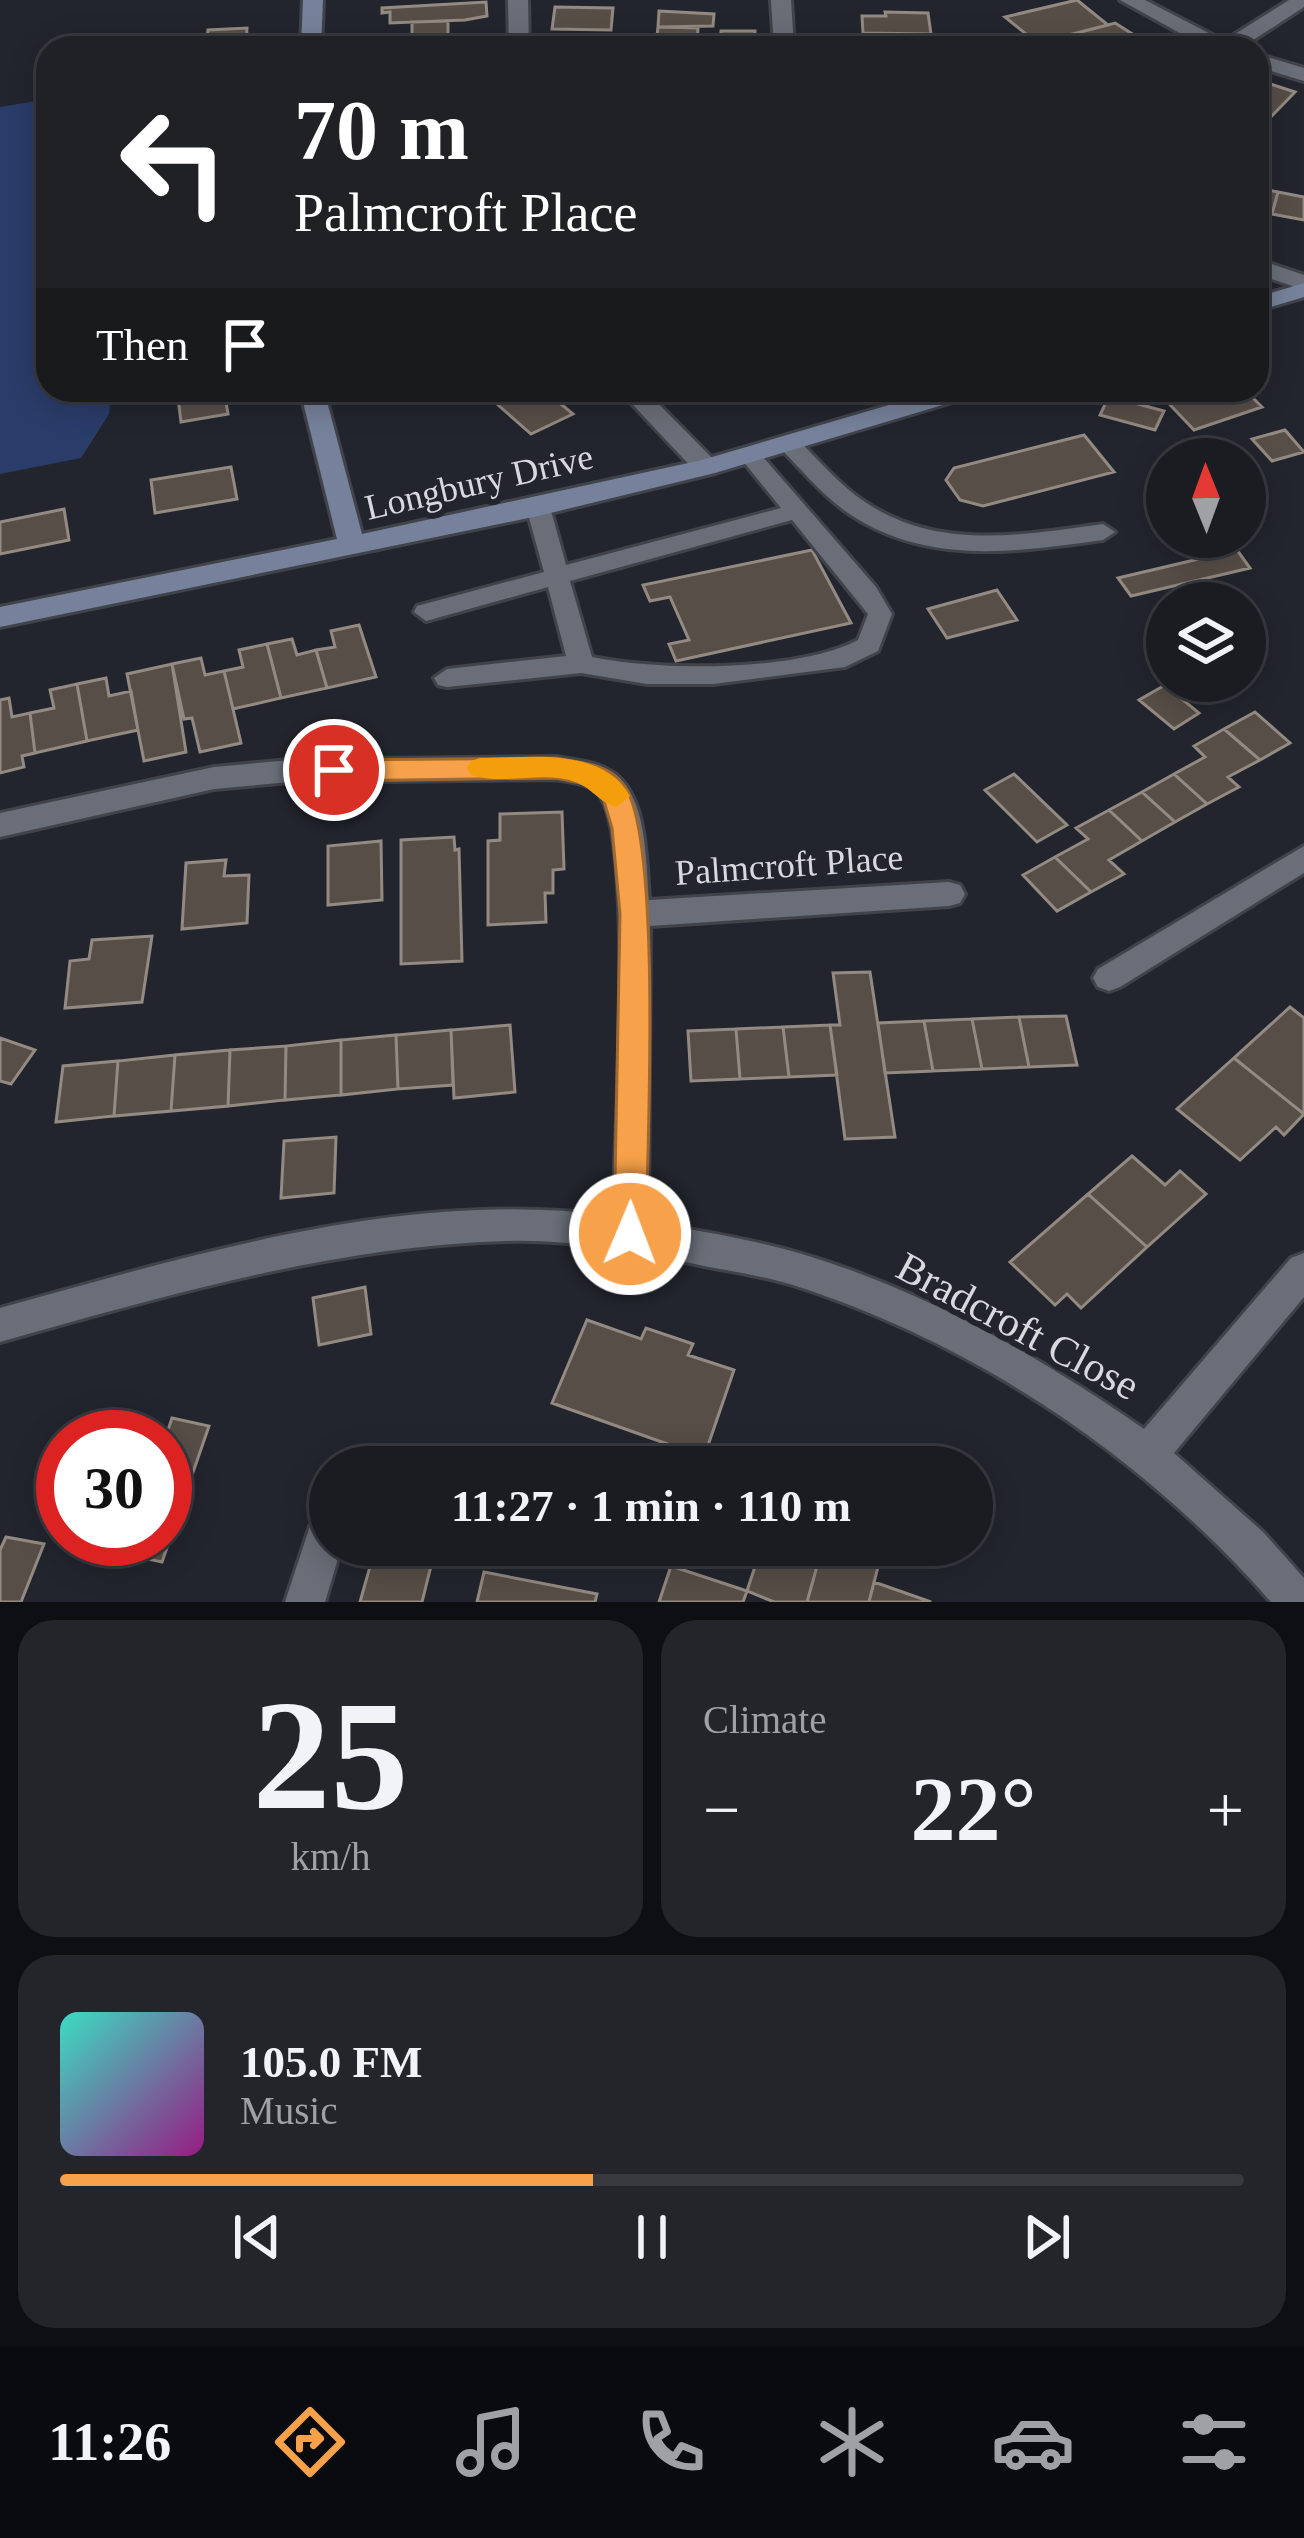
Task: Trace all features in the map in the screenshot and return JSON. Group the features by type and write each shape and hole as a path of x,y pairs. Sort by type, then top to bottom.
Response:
{"street":[{"path":"312,36 314,0"},
{"path":"518,0 519,36"},
{"path":"781,0 783,36"},
{"path":"1130,0 1200,36"},
{"path":"1244,36 1302,0"},
{"path":"1269,64 1304,75"},
{"path":"1269,271 1304,287"},
{"path":"1269,300 1304,287"},
{"path":"315,402 352,547"},
{"path":"643,402 706,467"},
{"name":"Longbury Drive","path":"0,617 538,507 706,467 926,402"},
{"name":"Palmcroft Place","path":"0,825 214,778 290,771 556,768 598,776 616,793 626,828 634,914 630,1234"},
{"path":"1109,978 1304,859"},
{"name":"Palmcroft Place","path":"634,914 949,894"},
{"name":"Bradcroft Close","path":"0,1325 160,1280 384,1236 504,1225 630,1234 794,1268 924,1319 1063,1397 1149,1454 1275,1573 1298,1602"},
{"path":"1149,1454 1304,1270"},
{"path":"305,1602 316,1566"}],"lane":[{"path":"788,443 854,506 903,534 934,544 976,545 1103,532"},
{"path":"447,678 581,664 622,675 674,678 845,658 869,645 880,614 748,454"},
{"path":"538,507 581,664"},
{"path":"426,613 797,511"}],"shaded area":[{"path":"36,101 36,402 110,402 109,414 81,458 0,474 0,107"}],"building":[{"path":"1077,0 1108,25 1065,36 1028,36 1005,17"},
{"path":"486,2 487,16 465,20 390,23 390,12 382,13 382,8"},
{"path":"555,7 613,8 611,30 552,29"},
{"path":"659,11 714,14 713,26 658,27"},
{"path":"885,12 928,13 931,34 863,33 862,16 886,16"},
{"path":"448,21 448,36 412,36 412,22"},
{"path":"1115,23 1136,36 1064,36"},
{"path":"658,27 698,28 698,36 657,36"},
{"path":"247,28 247,36 207,36 208,30"},
{"path":"721,31 755,31 755,36 721,36"},
{"path":"863,33 909,36 863,36"},
{"path":"1269,84 1295,92 1269,119"},
{"path":"1269,190 1278,192 1269,213"},
{"path":"1278,192 1304,197 1304,220 1272,214"},
{"path":"178,402 226,402 228,414 181,422"},
{"path":"558,402 573,414 531,434 497,404"},
{"path":"1106,402 1131,402 1164,411 1155,430 1100,415"},
{"path":"1167,402 1257,402 1262,407 1194,430"},
{"path":"1285,430 1304,452 1272,461 1266,454 1266,438 1256,438"},
{"path":"1084,435 1114,472 983,506 960,500 946,480 954,468"},
{"path":"231,467 237,499 155,513 151,480"},
{"path":"64,509 69,540 0,554 0,522"},
{"path":"812,550 851,623 676,661 669,644 689,640 670,597 650,601 643,585"},
{"path":"1203,558 1243,558 1250,568 1190,582 1146,582 1146,592 1131,596 1118,578"},
{"path":"997,590 1017,620 947,638 928,609"},
{"path":"359,625 376,677 327,688 316,650 335,647 331,631"},
{"path":"292,639 297,655 316,650 327,688 281,698 267,644"},
{"path":"267,644 281,698 233,709 224,671 243,667 239,650"},
{"path":"201,658 205,675 224,671 241,743 200,752 192,718 184,719 172,664"},
{"path":"172,664 186,752 144,761 127,674"},
{"path":"106,678 109,696 131,691 138,730 87,741 77,684"},
{"path":"77,684 87,741 35,753 30,713 54,708 50,690"},
{"path":"1146,696 1146,702 1186,702 1199,713 1174,729 1139,700"},
{"path":"9,698 12,717 30,713 35,753 22,756 24,767 0,773 0,700"},
{"path":"1255,712 1290,743 1260,760 1224,729"},
{"path":"1224,729 1260,760 1228,777 1239,787 1207,804 1174,774 1205,757 1194,746"},
{"path":"1014,774 1067,825 1037,842 985,790"},
{"path":"1174,774 1207,804 1175,822 1142,792"},
{"path":"1142,792 1175,822 1142,841 1109,810"},
{"path":"1109,810 1142,841 1109,860 1124,874 1091,892 1055,857 1088,839 1076,828"},
{"path":"562,812 564,869 553,870 553,893 545,893 546,922 488,925 488,841 500,840 500,814"},
{"path":"454,837 455,850 459,849 462,961 401,964 401,840"},
{"path":"381,841 382,900 328,905 328,846"},
{"path":"1055,857 1091,892 1057,911 1023,875"},
{"path":"226,860 224,876 249,875 247,923 182,929 186,863"},
{"path":"152,936 142,1002 65,1008 70,961 89,959 92,940"},
{"path":"870,972 895,1137 845,1139 830,1025 840,1025 833,973"},
{"path":"1290,1007 1304,1018 1304,1114 1234,1058"},
{"path":"1066,1016 1077,1065 1029,1067 1019,1017"},
{"path":"1019,1017 1029,1067 982,1069 972,1019"},
{"path":"972,1019 982,1069 933,1071 924,1021"},
{"path":"924,1021 933,1071 885,1073 878,1023"},
{"path":"510,1025 515,1092 454,1098 451,1030"},
{"path":"830,1025 837,1075 789,1077 783,1027"},
{"path":"783,1027 789,1077 740,1079 736,1029"},
{"path":"736,1029 740,1079 691,1081 688,1031"},
{"path":"451,1030 453,1085 398,1089 396,1035"},
{"path":"396,1035 398,1089 341,1095 341,1040"},
{"path":"0,1038 35,1050 11,1084 0,1081"},
{"path":"341,1040 341,1095 285,1100 286,1046"},
{"path":"286,1046 285,1100 228,1106 230,1050"},
{"path":"230,1050 228,1106 171,1111 175,1055"},
{"path":"175,1055 171,1111 114,1116 118,1061"},
{"path":"1234,1058 1304,1114 1284,1135 1276,1127 1240,1160 1177,1109"},
{"path":"118,1061 114,1116 56,1122 63,1066"},
{"path":"336,1137 334,1193 281,1198 284,1141"},
{"path":"1132,1156 1165,1185 1180,1171 1206,1194 1147,1247 1088,1194"},
{"path":"1088,1194 1147,1247 1081,1308 1067,1294 1055,1305 1010,1262"},
{"path":"365,1287 371,1334 319,1345 313,1298"},
{"path":"587,1320 641,1339 646,1328 693,1344 688,1355 734,1370 708,1446 673,1446 552,1403"},
{"path":"192,1422 209,1426 192,1475"},
{"path":"6,1537 36,1543 36,1564 21,1602 0,1602 0,1550"},
{"path":"370,1566 431,1566 422,1602 360,1602"},
{"path":"671,1566 747,1591 743,1602 659,1602"},
{"path":"755,1566 817,1566 807,1602 774,1602 747,1591"},
{"path":"817,1566 878,1566 869,1602 807,1602"},
{"path":"484,1572 597,1594 595,1602 477,1602"},
{"path":"874,1582 931,1602 869,1602"}],"slow traffic":[{"path":"480,768 556,768 598,776 616,796"}],"route":[{"path":"334,770 556,768 598,776 616,793 626,828 634,914 630,1234"}]}
